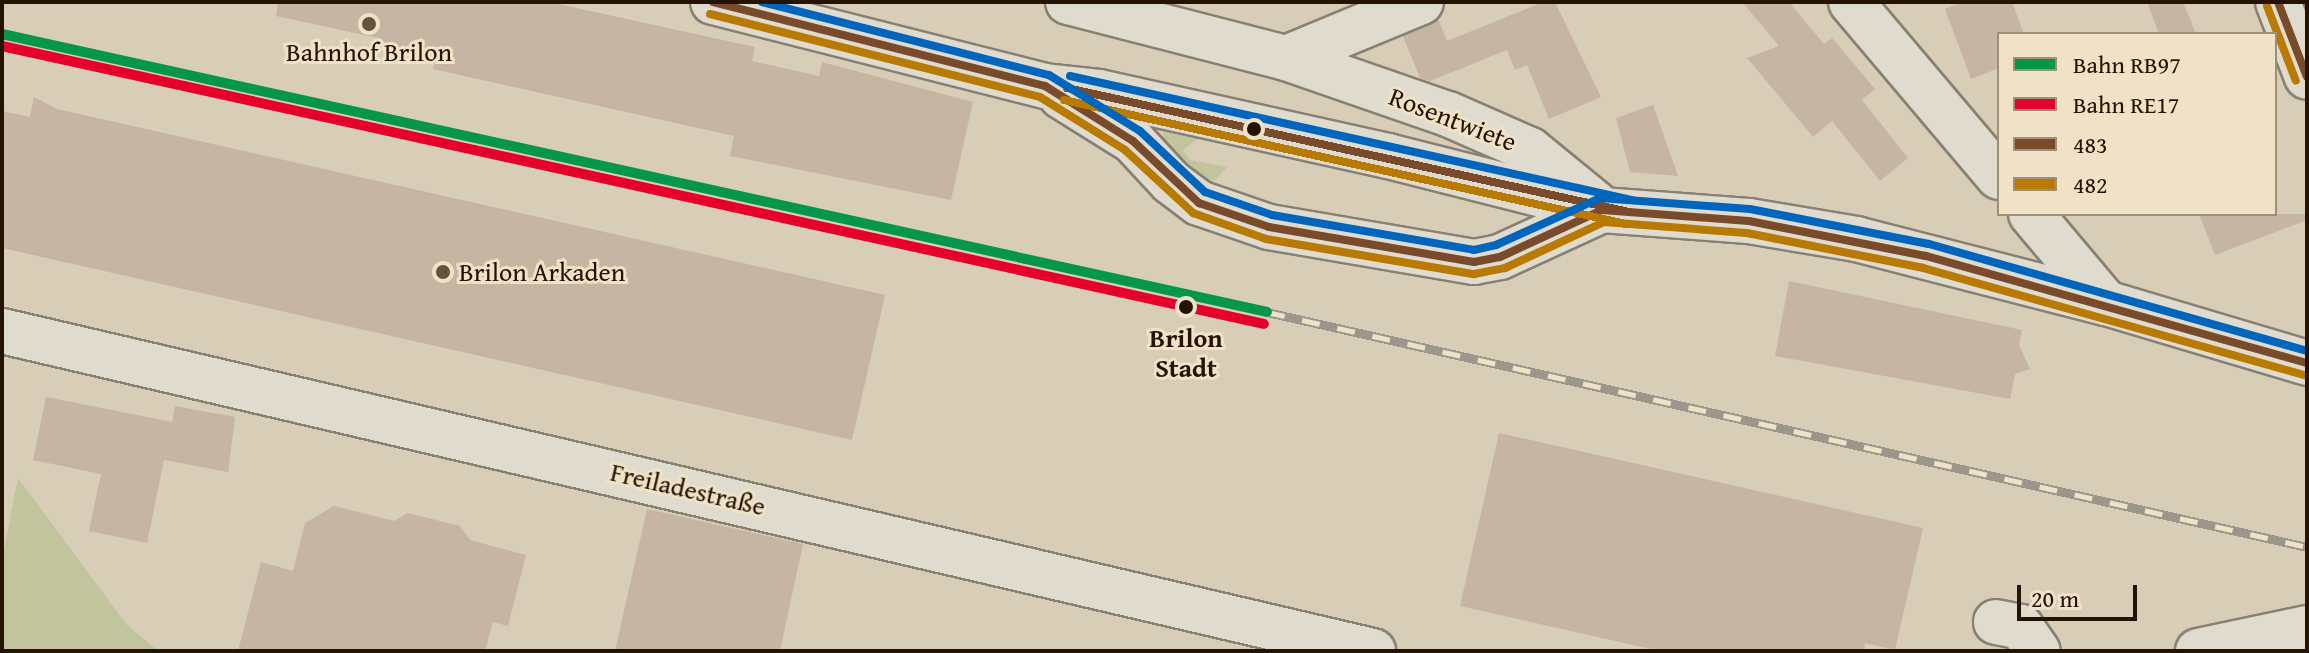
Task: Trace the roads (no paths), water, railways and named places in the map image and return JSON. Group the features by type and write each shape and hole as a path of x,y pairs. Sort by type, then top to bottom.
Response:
{"street":[{"path":"713,2 1061,88 1586,205 1817,231 2106,303 2307,363"},
{"name":"Rosentwiete","path":"1068,2 1286,58 1507,138 1555,167 1586,205"},
{"path":"1286,58 1421,2"},
{"path":"1851,2 1997,175"},
{"path":"2278,2 2307,77"},
{"path":"1061,88 1122,133 1199,203 1269,227 1474,262 1500,257 1586,205"},
{"path":"2033,216 2106,303"},
{"name":"Freiladestraße","path":"2,331 1373,651"},
{"path":"1996,622 2021,627 2038,651"},
{"path":"2198,651 2307,628"}],"railway":[{"path":"1267,312 2307,547"}],"rail line":[{"name":"RB97","path":"2,34 1267,312"},
{"name":"RE17","path":"2,46 1264,324"}],"place":[{"name":"Bahnhof Brilon","path":"369,24"},
{"name":"Brilon Arkaden","path":"443,272"},
{"name":"Brilon Stadt","path":"1186,307"}]}
